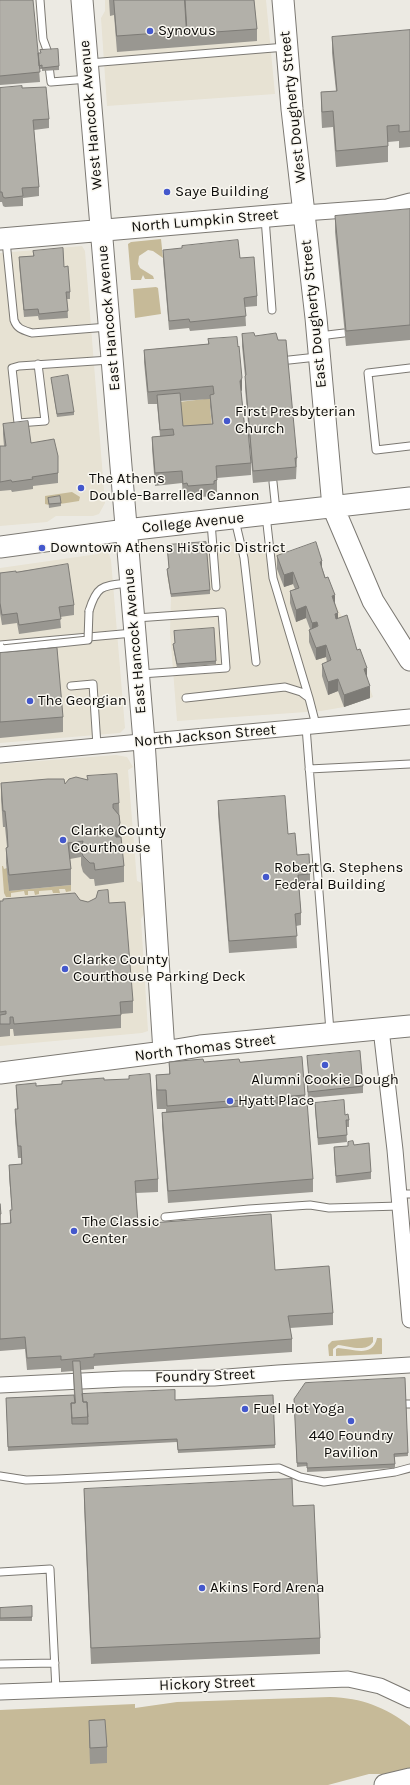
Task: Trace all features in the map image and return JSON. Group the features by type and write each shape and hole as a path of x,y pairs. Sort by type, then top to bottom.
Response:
{"street":[{"name":"West Hancock Avenue","path":"82,0 101,230"},
{"name":"West Dougherty Street","path":"283,0 304,213"},
{"name":"North Lumpkin Street","path":"3,239 387,206 410,201"},
{"name":"East Dougherty Street","path":"304,213 333,507 373,601 410,660"},
{"name":"East Hancock Avenue","path":"101,230 144,741 166,1055"},
{"name":"College Avenue","path":"0,547 126,530 410,498"},
{"name":"North Jackson Street","path":"0,755 410,717"},
{"name":"North Thomas Street","path":"0,1074 166,1055 200,1046 410,1026"},
{"path":"381,1029 395,1150 403,1198 410,1320"},
{"name":"Foundry Street","path":"0,1385 123,1379 214,1378 410,1365"},
{"name":"Hickory Street","path":"0,1692 348,1679 380,1686 410,1700"},
{"path":"385,1785 410,1780"}],"lane":[{"path":"40,0 43,39 47,50 51,82 88,71 287,46"},
{"path":"265,216 272,310"},
{"path":"3,239 14,320 16,325 22,330 32,333 109,327"},
{"path":"317,336 344,333"},
{"path":"278,364 319,357"},
{"path":"38,364 45,421 18,423 12,368 38,364 112,360"},
{"path":"410,368 368,373 376,450 410,446"},
{"path":"273,482 271,514 273,578 309,698 311,726 309,769 330,1034"},
{"path":"234,518 244,558 256,662"},
{"path":"210,521 216,587"},
{"path":"0,645 2,648 88,640 89,611 93,597 97,590 112,584 131,582"},
{"path":"0,645 222,612 226,668 138,674"},
{"path":"71,686 93,684 97,746"},
{"path":"186,698 285,688 301,692 309,698"},
{"path":"309,769 410,764"},
{"path":"165,1217 310,1205 329,1208 403,1198"},
{"path":"0,1476 26,1480 279,1468 300,1477 324,1482 395,1472 410,1468"},
{"path":"0,1572 50,1569 56,1691"},
{"path":"0,1664 55,1663"}],"shaded area":[{"path":"105,0 266,0 275,94 107,106 101,18 105,11"},
{"path":"161,239 163,258 153,251 148,250 139,256 138,264 140,268 153,276 154,279 145,279 143,275 141,280 131,280 128,244 131,242"},
{"path":"82,246 85,251 105,503 99,514 93,516 56,516 47,522 0,526 0,253"},
{"path":"158,288 161,314 135,318 133,289"},
{"path":"213,398 210,407 213,436 183,438 179,402"},
{"path":"72,492 80,497 79,501 60,504 49,501 49,505 45,504 45,496"},
{"path":"231,542 316,555 328,589 347,627 373,697 344,707 321,711 177,721 170,632 171,597 167,578 167,572 169,572 167,549"},
{"path":"93,545 104,548 109,554 111,560 125,728 120,733 0,743 0,568 98,554 93,548"},
{"path":"116,755 127,757 133,767 128,770 137,881 142,883 145,912 141,919 148,1031 142,1033 0,1046 0,764"},
{"path":"2,866 4,869 7,868 9,891 71,885 71,891 66,892 65,889 59,889 60,893 53,893 52,890 39,891 39,894 35,895 34,891 28,891 28,895 25,895 24,891 11,893 11,897 6,897 4,893"},
{"path":"373,1337 373,1342 370,1345 362,1348 338,1345 333,1349 333,1356 329,1356 328,1345 332,1341"},
{"path":"377,1338 382,1339 382,1354 336,1356 336,1349 338,1348 356,1351 367,1350 375,1344"},
{"path":"330,1697 352,1699 373,1705 401,1719 410,1726 410,1768 384,1774 369,1774 328,1785 0,1785 0,1710 135,1704 135,1708 177,1702"}],"building":[{"path":"0,0 33,0 40,72 0,76"},
{"name":"Synovus","path":"114,0 185,0 187,31 117,36"},
{"path":"185,0 254,0 257,29 187,34"},
{"path":"410,30 410,131 399,132 399,125 387,126 388,146 336,151 333,111 322,112 321,92 337,91 332,37"},
{"path":"58,49 59,66 42,68 42,65 39,66 38,53 41,53 40,50"},
{"path":"22,86 22,88 46,87 49,119 33,120 39,187 22,188 23,196 5,198 3,197 2,192 0,192 0,88"},
{"path":"410,209 410,325 346,331 335,216"},
{"path":"238,240 240,258 254,257 257,296 244,298 246,316 190,322 189,319 169,321 163,250 182,248 182,246"},
{"path":"63,248 64,267 68,266 70,292 66,292 68,311 39,314 38,309 24,310 19,257 34,256 33,251"},
{"path":"254,333 255,336 276,333 278,340 286,340 297,458 295,458 296,467 253,471 242,334"},
{"name":"First Presbyterian Church","path":"237,337 242,378 240,381 245,430 248,430 251,463 216,466 217,480 214,481 214,484 188,486 187,483 183,484 182,471 155,473 152,437 174,435 173,429 160,430 157,395 180,393 183,426 213,424 210,395 214,394 213,386 148,392 144,350 209,344 208,339"},
{"path":"68,375 74,412 57,414 51,378"},
{"path":"28,421 31,443 54,439 58,456 58,473 32,477 33,479 0,482 0,446 6,446 3,424"},
{"path":"60,496 61,503 49,504 48,498"},
{"path":"206,542 210,590 171,594 167,569 169,568 167,545"},
{"path":"316,542 322,561 320,562 325,578 328,577 335,595 332,596 338,613 335,614 336,619 347,615 357,650 360,649 367,668 364,669 370,686 344,695 338,679 328,682 322,664 331,660 326,645 316,648 309,630 318,626 317,622 312,623 306,606 296,610 290,591 299,588 293,572 284,575 277,556"},
{"path":"68,564 74,605 59,607 61,619 19,625 17,613 2,615 0,603 0,573"},
{"path":"214,628 216,661 177,664 173,644 175,643 174,631"},
{"name":"The Georgian","path":"57,648 63,717 0,722 0,653"},
{"name":"Clarke County Courthouse","path":"117,774 119,803 113,804 113,808 119,815 120,823 115,834 116,837 121,837 124,866 95,870 94,863 90,863 83,856 81,850 83,841 68,843 71,869 9,875 6,848 8,847 7,830 5,811 3,811 1,783 64,779 65,784 69,779 76,777 88,780 87,776"},
{"name":"Robert G. Stephens Federal Building","path":"285,796 288,834 295,833 297,855 309,854 310,874 298,875 301,913 295,914 297,936 229,941 218,801"},
{"name":"Clarke County Courthouse Parking Deck","path":"108,890 109,903 125,902 133,1001 120,1002 121,1015 14,1024 13,1017 10,1017 10,1024 0,1024 0,1015 6,1014 6,1011 0,1012 0,901 3,901 3,899 75,893 80,900 88,902 96,898 98,891"},
{"path":"360,1051 363,1086 308,1092 307,1078 309,1078 307,1056"},
{"path":"302,1057 305,1095 167,1106 166,1090 157,1090 156,1075 170,1074 169,1062 203,1059 204,1062 239,1059 240,1062"},
{"name":"The Classic Center","path":"150,1074 158,1179 135,1181 138,1224 271,1214 275,1270 329,1266 333,1313 288,1316 292,1339 94,1354 94,1357 61,1360 61,1356 27,1358 25,1337 0,1339 0,1224 11,1223 10,1210 12,1210 9,1165 22,1164 21,1146 18,1146 15,1109 18,1109 16,1085 36,1083 36,1086 62,1084 62,1081 104,1078 104,1080 129,1079 129,1076"},
{"path":"344,1100 345,1115 348,1114 349,1120 346,1120 347,1135 318,1138 315,1103"},
{"path":"307,1101 313,1179 168,1191 162,1113"},
{"path":"353,1141 354,1145 369,1143 371,1172 336,1176 334,1147 348,1146 348,1142"},
{"path":"73,1361 80,1361 83,1402 87,1402 88,1417 72,1418 71,1403 75,1403"},
{"name":"440 Foundry Pavilion","path":"405,1378 408,1453 394,1454 395,1464 307,1468 307,1463 297,1463 294,1399 305,1383"},
{"path":"175,1390 175,1400 273,1395 275,1445 178,1450 177,1439 8,1447 6,1398 74,1395 75,1403 71,1403 72,1424 88,1424 87,1402 83,1402 82,1394"},
{"name":"Akins Ford Arena","path":"292,1479 293,1506 314,1505 320,1638 91,1648 84,1489"},
{"path":"32,1606 32,1617 0,1618 0,1608"},
{"path":"105,1720 107,1747 90,1748 89,1721"}],"place":[{"name":"Synovus","path":"150,31"},
{"name":"Saye Building","path":"167,192"},
{"name":"First Presbyterian Church","path":"227,421"},
{"name":"The Athens Double-Barrelled Cannon","path":"81,488"},
{"name":"Downtown Athens Historic District","path":"42,548"},
{"name":"The Georgian","path":"30,701"},
{"name":"Clarke County Courthouse","path":"63,840"},
{"name":"Robert G. Stephens Federal Building","path":"266,877"},
{"name":"Clarke County Courthouse Parking Deck","path":"65,969"},
{"name":"Alumni Cookie Dough","path":"325,1065"},
{"name":"Hyatt Place","path":"230,1101"},
{"name":"The Classic Center","path":"74,1231"},
{"name":"Fuel Hot Yoga","path":"245,1409"},
{"name":"440 Foundry Pavilion","path":"351,1421"},
{"name":"Akins Ford Arena","path":"202,1588"}]}
